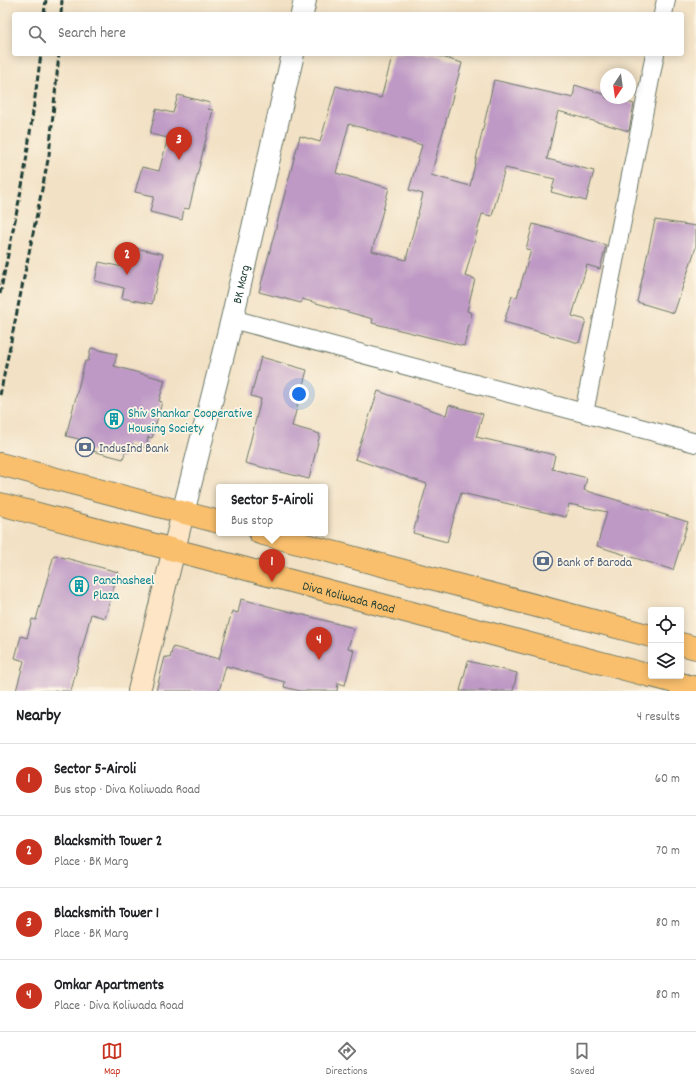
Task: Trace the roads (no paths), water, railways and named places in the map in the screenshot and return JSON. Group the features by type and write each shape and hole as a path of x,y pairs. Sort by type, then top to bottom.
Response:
{"main road":[{"path":"0,464 216,521"},
{"name":"Diva Koliwada Road","path":"0,504 648,675"},
{"path":"139,691 183,513"},
{"path":"271,536 648,635"},
{"path":"684,645 696,648"},
{"name":"Diva Koliwada Road","path":"662,679 696,688"}],"street":[{"path":"302,12 305,0"},
{"path":"663,12 666,0"},
{"name":"BK Marg","path":"183,513 232,319 293,56"},
{"path":"584,413 655,56"},
{"path":"232,319 696,443"}],"railway":[{"path":"44,12 46,0"},
{"path":"61,12 62,0"},
{"path":"0,294 24,176 41,56"},
{"path":"0,395 49,155 59,56"}],"place":[{"name":"Blacksmith Tower 1","path":"179,160"},
{"name":"Blacksmith Tower 2","path":"127,275"},
{"name":"Shiv Shankar Cooperative Housing Society","path":"114,419"},
{"name":"IndusInd Bank","path":"85,447"},
{"name":"Bank of Baroda","path":"543,561"},
{"name":"Sector 5-Airoli","path":"272,582"},
{"name":"Panchasheel Plaza","path":"79,586"},
{"name":"Omkar Apartments","path":"319,660"}]}
